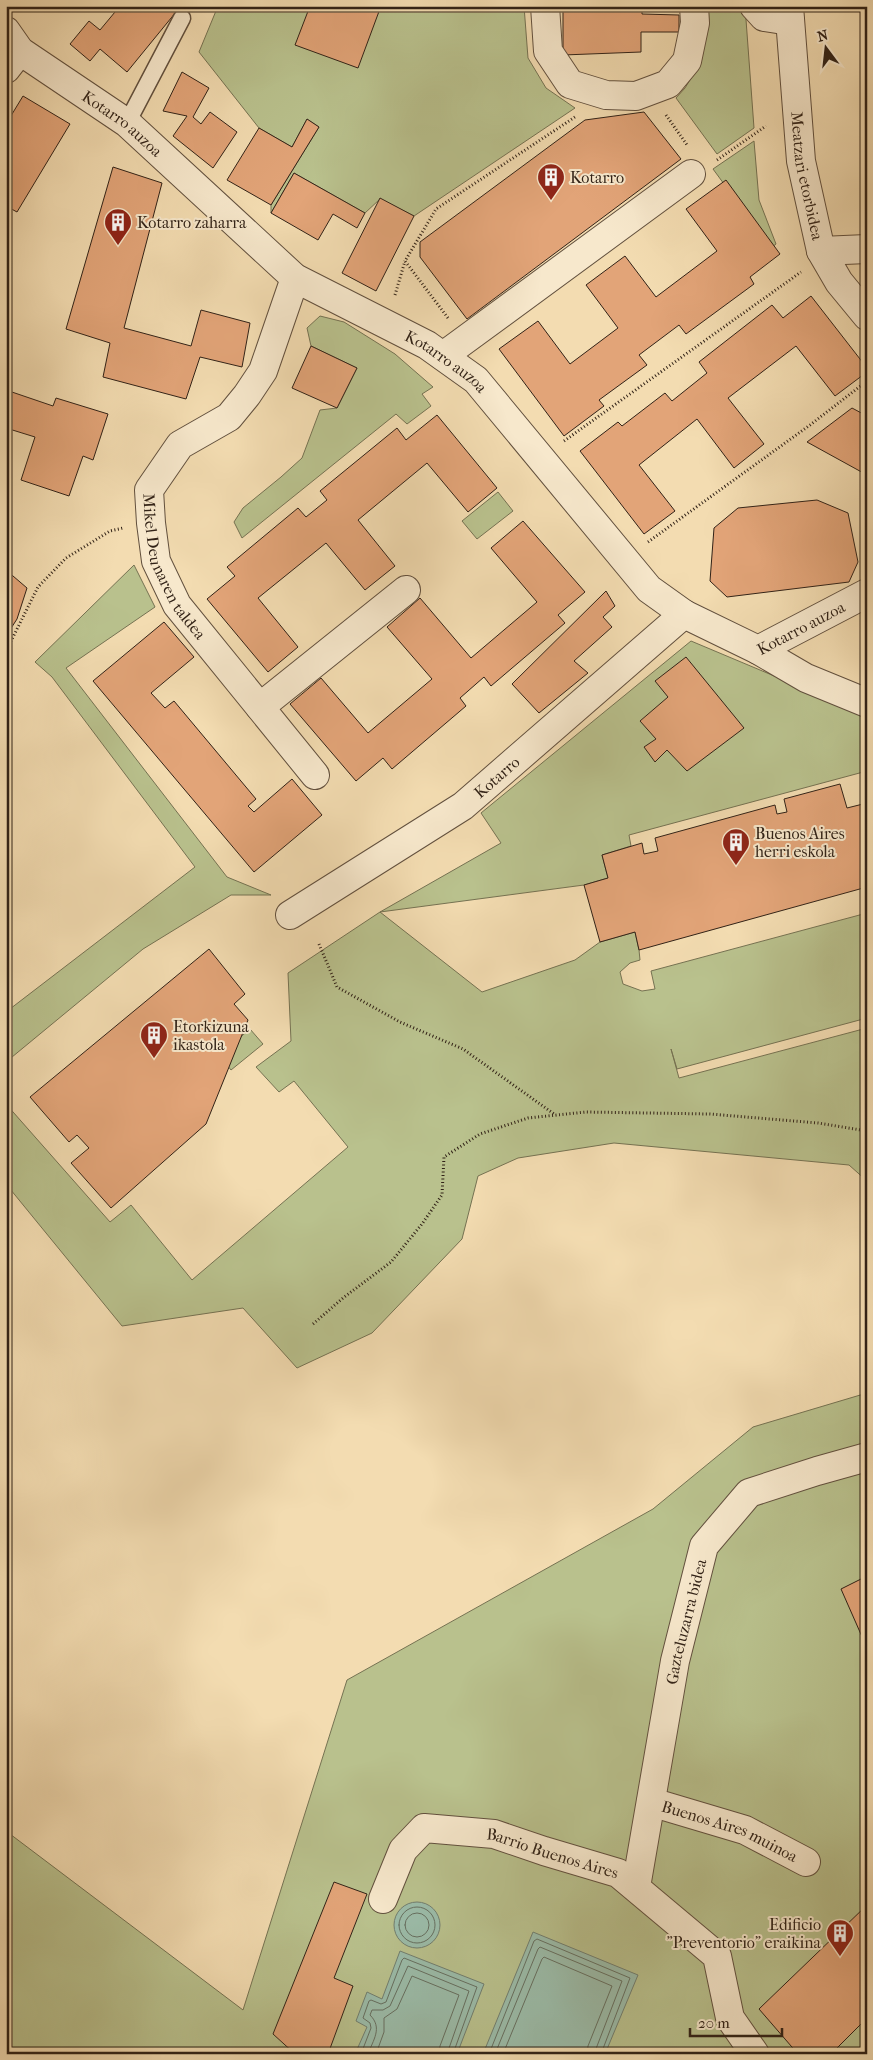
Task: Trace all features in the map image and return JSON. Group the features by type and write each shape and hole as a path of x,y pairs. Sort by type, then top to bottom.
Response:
{"street":[{"path":"545,6 548,51 570,84 606,95 636,96 668,84 686,61 695,23 694,6"},
{"name":"Meatzari etorbidea","path":"754,6 764,17 790,14 801,161 814,259 839,282 867,316"},
{"name":"Kotarro auzoa","path":"11,50 127,123 295,278 427,345 476,380 649,589 684,614 758,650 867,593"},
{"path":"443,356 702,169"},
{"path":"814,259 867,249"},
{"name":"Mikel Deunaren taldea","path":"295,278 263,371 229,417 180,445 149,490 156,561 177,605 315,775"},
{"path":"260,707 406,590"},
{"name":"Kotarro","path":"290,915 463,806 684,614"},
{"path":"758,650 806,678 867,703"},
{"name":"Gazteluzarra bidea","path":"636,1887 676,1662 704,1546 748,1493 817,1471 867,1458"},
{"name":"Buenos Aires muinoa","path":"651,1802 745,1830 806,1862"},
{"name":"Barrio Buenos Aires","path":"383,1899 403,1850 424,1828 494,1834 544,1852 618,1873 717,1956 730,2018 755,2054"}],"lane":[{"path":"127,123 182,18"}],"path":[{"path":"662,110 688,145"},
{"path":"464,339 405,261 436,209 582,112"},
{"path":"702,169 766,126"},
{"path":"561,443 814,259"},
{"path":"642,547 810,425 867,381"},
{"path":"6,651 38,587 66,558 110,531 151,523"},
{"path":"319,944 337,987 400,1022 463,1049 554,1115"},
{"path":"312,1324 391,1262 410,1240 442,1195 444,1158 480,1134 528,1118 586,1112 710,1114 818,1123 867,1131"}],"green space":[{"path":"218,6 524,6 528,58 546,88 575,108 414,216 380,199 365,213 294,173 271,213 271,205 319,127 307,119 292,147 259,128 199,52"},
{"path":"699,6 745,6 754,128 717,154 676,98 693,75"},
{"path":"754,141 759,200 776,244 771,248 713,169"},
{"path":"320,316 344,322 395,354 433,387 422,394 431,406 407,424 396,414 242,538 234,522 243,508 302,458 320,410 337,408 357,368 311,346 307,328"},
{"path":"498,492 513,511 477,539 462,521"},
{"path":"134,565 155,607 66,668 227,877 271,895 231,895 143,949 6,1062 6,1012 195,867 52,677 35,662"},
{"path":"691,641 867,715 867,771 629,835 631,846 602,855 608,878 584,885 380,912 501,843 481,813"},
{"path":"380,912 482,992 575,960 600,942 635,932 640,960 630,963 620,972 623,984 642,991 655,989 651,971 867,913 867,1018 677,1069 671,1049 679,1078 867,1028 867,1181 849,1165 614,1143 518,1158 478,1176 462,1239 372,1333 297,1368 243,1308 122,1326 6,1184 6,1104 110,1222 131,1205 192,1280 348,1147 294,1081 279,1092 256,1067 291,1041 288,973"},
{"path":"250,1029 263,1044 231,1070 219,1055"},
{"path":"867,1393 867,2054 6,2054 6,1831 243,2010 347,1680 653,1509 753,1427"}],"water":[{"path":"422,1902 434,1908 439,1916 439,1934 434,1942 426,1947 412,1948 400,1942 395,1934 394,1920 400,1908 408,1903"},
{"path":"533,1932 638,1975 605,2054 483,2054"},
{"path":"400,1951 484,1984 457,2054 355,2054 367,2027 356,2021 367,1992 382,1999"}],"building":[{"path":"120,6 169,6 176,12 127,72 100,49 90,61 70,44 89,21 100,30"},
{"path":"310,6 381,6 358,68 295,45"},
{"path":"563,6 642,6 642,14 679,15 679,32 641,32 641,52 563,55"},
{"path":"182,72 209,88 193,117 201,124 210,112 237,132 213,168 173,136 187,116 163,111"},
{"path":"23,96 70,124 17,212 6,206 6,124"},
{"name":"Kotarro","path":"644,112 681,159 467,319 420,257 420,242 585,120"},
{"name":"Kotarro zaharra","path":"307,119 319,127 271,205 227,180 259,128 292,147"},
{"name":"Kotarro zaharra","path":"113,167 162,183 124,328 191,346 201,310 250,323 242,367 200,357 186,399 103,377 110,343 66,329"},
{"path":"294,173 365,213 357,228 333,214 318,240 271,213"},
{"path":"726,180 780,254 750,277 754,284 686,334 679,325 639,355 647,365 599,400 604,406 564,436 499,349 538,321 570,364 618,328 586,285 625,256 656,297 717,251 686,209"},
{"path":"380,198 414,216 376,291 342,273"},
{"path":"811,296 867,368 867,372 835,396 796,346 728,398 764,444 734,468 697,419 639,465 675,511 644,534 580,451 618,422 622,426 665,393 672,401 707,373 699,362 772,305 783,318"},
{"path":"311,346 357,368 337,408 292,388"},
{"path":"6,390 53,406 56,398 108,414 93,460 83,456 69,496 21,480 35,437 6,428"},
{"path":"852,408 867,416 867,475 807,442"},
{"path":"437,415 497,488 468,512 427,463 358,520 395,566 365,590 326,543 258,598 298,647 268,672 207,599 235,576 227,567 298,508 306,517 327,500 320,491 397,428 406,440"},
{"path":"817,500 848,513 858,562 849,582 727,597 710,581 714,528 738,508"},
{"path":"523,521 585,592 558,615 565,623 491,686 484,677 460,698 466,706 392,769 383,758 356,781 290,704 321,678 368,733 432,679 387,627 420,598 471,658 537,602 491,548"},
{"path":"6,570 27,588 17,619 6,636"},
{"path":"606,591 615,606 603,617 612,627 574,661 588,673 539,713 512,684"},
{"path":"164,622 194,657 151,693 165,708 174,701 256,799 248,806 254,812 292,779 322,815 254,872 93,681"},
{"path":"686,657 744,728 687,771 667,750 655,762 644,747 656,739 640,721 668,697 655,681"},
{"name":"Buenos Aires herri eskola","path":"840,784 847,808 867,803 867,887 639,950 635,932 600,942 584,885 608,878 602,855 642,843 644,854 658,851 655,838 775,805 777,814 787,812 784,799"},
{"name":"Etorkizuna ikastola","path":"209,949 245,994 234,1004 248,1020 206,1124 111,1208 71,1163 89,1148 77,1135 69,1142 30,1097"},
{"path":"867,1576 867,1648 841,1589"},
{"path":"334,1882 367,1894 334,1978 353,1986 328,2054 295,2054 273,2034"},
{"name":"Edificio \"Preventorio\" eraikina","path":"867,1905 867,2018 831,2054 798,2054 759,2009"}],"place":[{"name":"Kotarro","path":"551,201"},
{"name":"Kotarro zaharra","path":"118,246"},
{"name":"Buenos Aires herri eskola","path":"736,866"},
{"name":"Etorkizuna ikastola","path":"154,1059"},
{"name":"Edificio \"Preventorio\" eraikina","path":"840,1957"}]}
